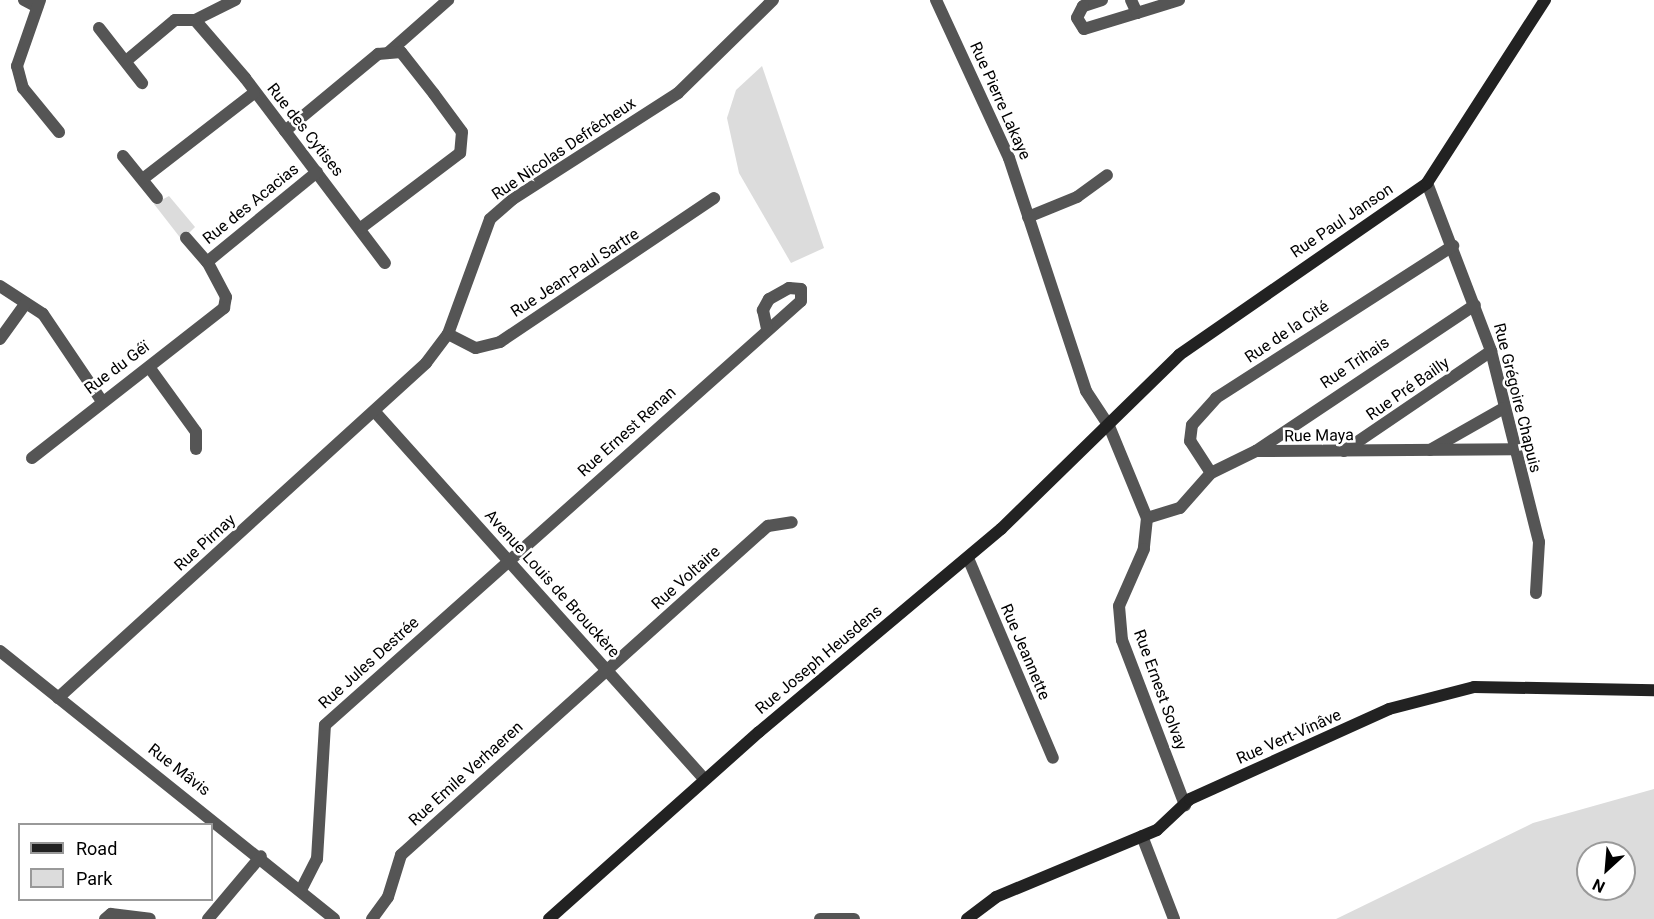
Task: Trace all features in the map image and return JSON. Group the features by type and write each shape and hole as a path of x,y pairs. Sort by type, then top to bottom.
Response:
{"street":[{"path":"24,0 39,3 18,53 19,78 59,132"},
{"path":"126,61 175,20 195,20 235,0"},
{"path":"389,52 448,0"},
{"name":"Rue Nicolas Defrêcheux","path":"375,412 415,375 448,334 490,219 513,199 685,87 773,0"},
{"name":"Rue Pierre Lakaye","path":"936,0 1009,158 1086,391 1109,426 1146,518"},
{"path":"1102,0 1083,6 1077,18 1084,29 1179,0"},
{"path":"1131,0 1137,13"},
{"name":"Rue Paul Janson","path":"1109,426 1179,355 1427,183 1545,0"},
{"name":"Rue des Cytises","path":"195,20 361,228 385,263"},
{"path":"99,27 142,83"},
{"path":"285,131 378,54 401,52 428,86 462,132 460,153 361,228"},
{"path":"144,178 254,93"},
{"path":"123,156 144,178 157,198"},
{"name":"Rue des Acacias","path":"207,262 317,172"},
{"path":"1028,217 1077,197 1107,175"},
{"name":"Rue Grégoire Chapuis","path":"1427,183 1453,246 1491,351 1539,542 1536,594"},
{"name":"Rue Jean-Paul Sartre","path":"448,334 476,348 493,345 714,198"},
{"name":"Rue des Acacias","path":"186,238 207,262 226,297 224,308"},
{"name":"Rue de la Cité","path":"1211,473 1190,441 1192,425 1216,398 1453,246"},
{"path":"0,286 5,294 26,303 43,314 101,400"},
{"path":"0,339 26,303"},
{"name":"Rue Trihais","path":"1256,451 1475,305"},
{"name":"Rue du Géï","path":"32,458 101,400 149,367 224,308"},
{"name":"Rue Ernest Renan","path":"508,560 767,329"},
{"name":"Rue Pré Bailly","path":"1343,452 1491,351"},
{"path":"149,367 196,432 196,449"},
{"path":"1427,452 1504,408"},
{"name":"Avenue Louis de Brouckère","path":"375,412 704,779"},
{"name":"Rue Pirnay","path":"58,698 375,412"},
{"name":"Rue Joseph Heusdens","path":"549,919 704,779 968,558 1109,426"},
{"name":"Rue Maya","path":"1146,518 1180,508 1211,473 1256,451 1427,452 1514,449"},
{"name":"Rue Ernest Solvay","path":"1146,518 1144,549 1119,606 1122,640 1185,805"},
{"name":"Rue Voltaire","path":"607,670 768,526 792,522"},
{"name":"Rue Jeannette","path":"968,558 1053,758"},
{"name":"Rue Jules Destrée","path":"301,890 317,859 325,725 508,560"},
{"name":"Rue Mâvis","path":"0,651 261,856 334,919"},
{"name":"Rue Emile Verhaeren","path":"372,919 388,897 401,855 607,670"},
{"name":"Rue Vert-Vinâve","path":"967,919 996,897 1142,836 1185,805 1389,709 1474,687 1654,690"},
{"path":"1142,836 1174,919"},
{"path":"208,919 261,856"},
{"path":"105,919 111,914 141,918"},
{"path":"820,919 854,919"}],"green space":[{"path":"762,66 824,248 791,263 739,173 727,118 736,90"},
{"path":"169,196 195,227 182,240 154,204"},
{"path":"1654,789 1654,919 1336,919 1533,823"}]}
